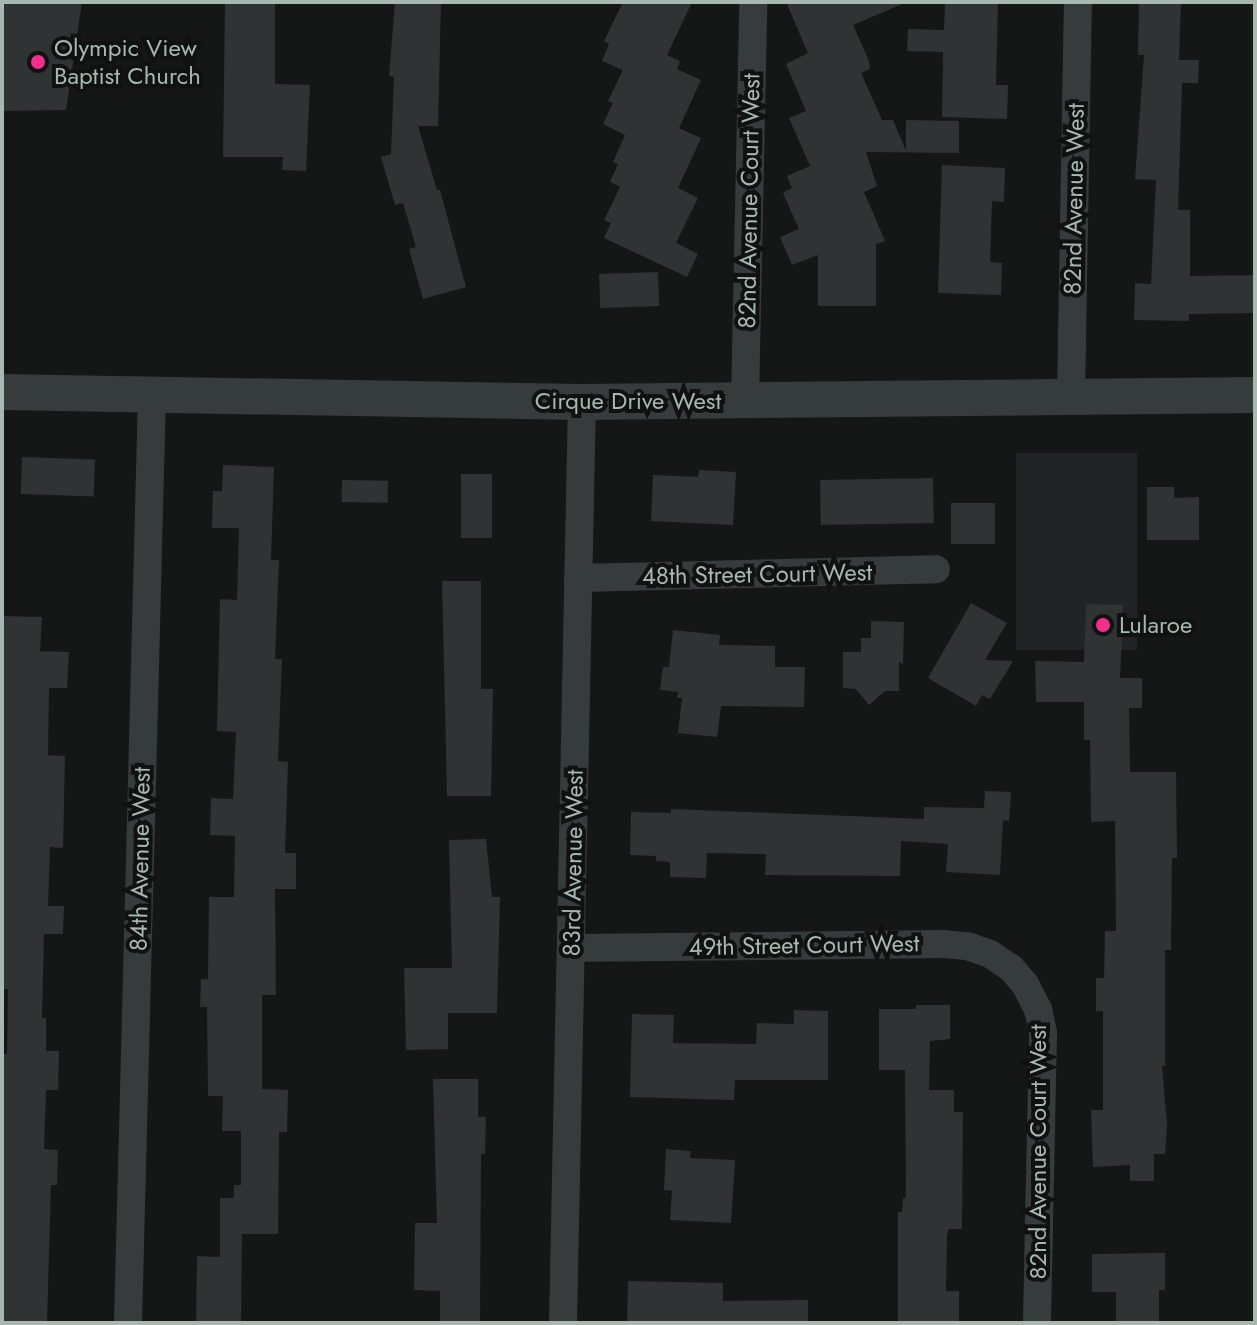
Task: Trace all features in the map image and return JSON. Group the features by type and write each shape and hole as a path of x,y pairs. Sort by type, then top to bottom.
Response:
{"street":[{"name":"82nd Avenue Court West","path":"745,400 753,2"},
{"name":"82nd Avenue West","path":"1071,397 1078,2"},
{"name":"Cirque Drive West","path":"2,392 582,402 1255,395"},
{"name":"84th Avenue West","path":"128,1323 152,394"},
{"name":"83rd Avenue West","path":"563,1323 582,402"},
{"name":"48th Street Court West","path":"578,578 936,569"},
{"name":"49th Street Court West","path":"571,948 943,944 967,946 990,954 1025,984"},
{"name":"82nd Avenue Court West","path":"1025,984 1038,1009 1043,1033 1037,1323"}],"shaded area":[{"path":"1016,453 1137,453 1137,650 1016,650"}],"building":[{"name":"Olympic View Baptist Church","path":"2,2 82,2 66,110 2,111"},
{"path":"225,2 275,2 275,84 310,85 306,171 282,170 283,157 223,157"},
{"path":"395,2 441,2 438,126 418,126 437,190 440,190 466,287 423,299 409,249 416,247 403,203 395,205 381,157 391,154 394,77 389,76"},
{"path":"623,2 692,2 667,55 680,61 677,69 701,80 679,128 701,138 678,188 698,198 676,243 698,254 687,277 604,238 611,223 604,220 620,187 610,182 618,164 613,162 625,135 603,124 613,103 608,101 623,70 602,61 609,44 604,41"},
{"path":"786,2 907,2 853,25 869,61 870,69 861,73 882,120 893,120 906,151 906,120 959,121 959,153 866,152 877,186 864,192 885,241 876,244 876,306 818,306 818,255 792,265 780,237 799,229 783,193 792,188 787,176 810,166 789,118 806,111 786,64 808,53"},
{"path":"945,2 998,2 996,85 1008,85 1007,119 942,117 943,52 907,51 908,29 944,30"},
{"path":"1139,2 1181,3 1179,60 1199,60 1198,83 1182,83 1178,210 1190,210 1190,276 1255,275 1255,313 1189,314 1189,321 1134,320 1135,283 1151,284 1156,180 1135,179 1144,55 1138,55"},
{"path":"942,165 1005,168 1004,202 992,201 990,262 1002,263 1001,295 938,293"},
{"path":"658,272 659,306 600,308 599,274"},
{"path":"22,457 95,460 94,497 21,494"},
{"path":"223,465 274,467 271,560 279,560 275,659 282,659 278,761 288,762 285,853 296,853 296,889 275,889 276,995 262,995 262,1089 288,1090 287,1132 279,1132 278,1234 242,1234 241,1323 204,1323 196,1322 197,1256 220,1257 220,1198 234,1198 234,1185 241,1185 241,1131 222,1131 223,1096 208,1096 207,1007 200,1007 201,979 208,979 209,897 234,897 235,836 210,835 211,798 233,799 236,732 217,731 220,599 237,600 239,528 212,528 213,491 222,491"},
{"path":"699,470 736,472 733,525 651,521 653,475 698,477"},
{"path":"461,474 492,474 492,538 461,538"},
{"path":"933,478 934,523 821,525 820,480"},
{"path":"342,480 388,481 388,503 342,502"},
{"path":"1147,487 1174,487 1174,498 1199,497 1199,540 1147,540"},
{"path":"951,503 995,503 995,544 951,544"},
{"path":"442,581 481,581 481,689 493,689 491,796 447,796"},
{"path":"971,603 1007,623 985,660 1013,661 990,699 982,695 976,706 928,678"},
{"path":"1086,604 1123,605 1120,678 1142,678 1142,708 1129,708 1130,772 1176,772 1177,858 1172,858 1171,950 1165,950 1165,1066 1162,1066 1167,1125 1165,1154 1154,1154 1154,1181 1130,1181 1130,1165 1093,1167 1091,1110 1103,1110 1103,1011 1096,1011 1096,978 1104,978 1105,931 1116,931 1115,821 1091,822 1090,740 1084,740 1084,702 1036,702 1035,661 1084,662"},
{"path":"2,616 42,617 40,651 69,652 67,688 49,688 48,755 65,756 63,848 50,847 48,906 64,906 63,934 44,934 42,1018 46,1018 46,1051 59,1051 58,1090 46,1090 44,1149 58,1150 57,1185 51,1185 47,1323 2,1323 2,1061 3,1054 7,1054 8,989 2,989"},
{"path":"871,621 904,622 903,664 899,662 899,691 885,691 869,705 856,689 843,688 843,652 861,652 861,638 871,638"},
{"path":"673,630 720,635 719,645 775,646 775,667 805,667 804,707 721,706 717,737 678,733 682,698 677,698 678,692 660,690 663,667 669,667"},
{"path":"985,791 1011,792 1009,821 1003,820 1000,875 946,872 948,844 901,841 900,876 765,875 766,854 707,853 706,878 670,877 670,862 656,861 656,856 630,855 631,812 671,813 671,809 924,819 924,807 984,808"},
{"path":"486,839 492,897 500,897 497,1013 448,1013 448,1049 406,1050 404,968 452,968 449,840"},
{"path":"916,1005 950,1005 950,1039 930,1041 929,1090 954,1090 954,1112 963,1112 962,1229 949,1229 947,1235 946,1291 959,1291 959,1323 898,1323 898,1212 902,1212 903,1198 906,1198 905,1070 879,1070 879,1009 916,1009"},
{"path":"794,1010 828,1011 828,1080 735,1080 734,1100 630,1097 632,1014 674,1015 673,1043 756,1044 757,1023 794,1024"},
{"path":"433,1079 478,1079 478,1117 486,1117 485,1154 481,1154 480,1323 440,1323 440,1291 414,1290 415,1223 437,1223"},
{"path":"666,1149 691,1151 690,1158 735,1160 731,1223 670,1220 672,1191 664,1190"},
{"path":"1165,1253 1165,1290 1159,1290 1159,1323 1116,1323 1116,1292 1092,1292 1092,1254"},
{"path":"628,1281 723,1283 723,1301 808,1300 808,1323 627,1323"}],"place":[{"name":"Olympic View Baptist Church","path":"38,62"},
{"name":"Lularoe","path":"1103,625"}]}
